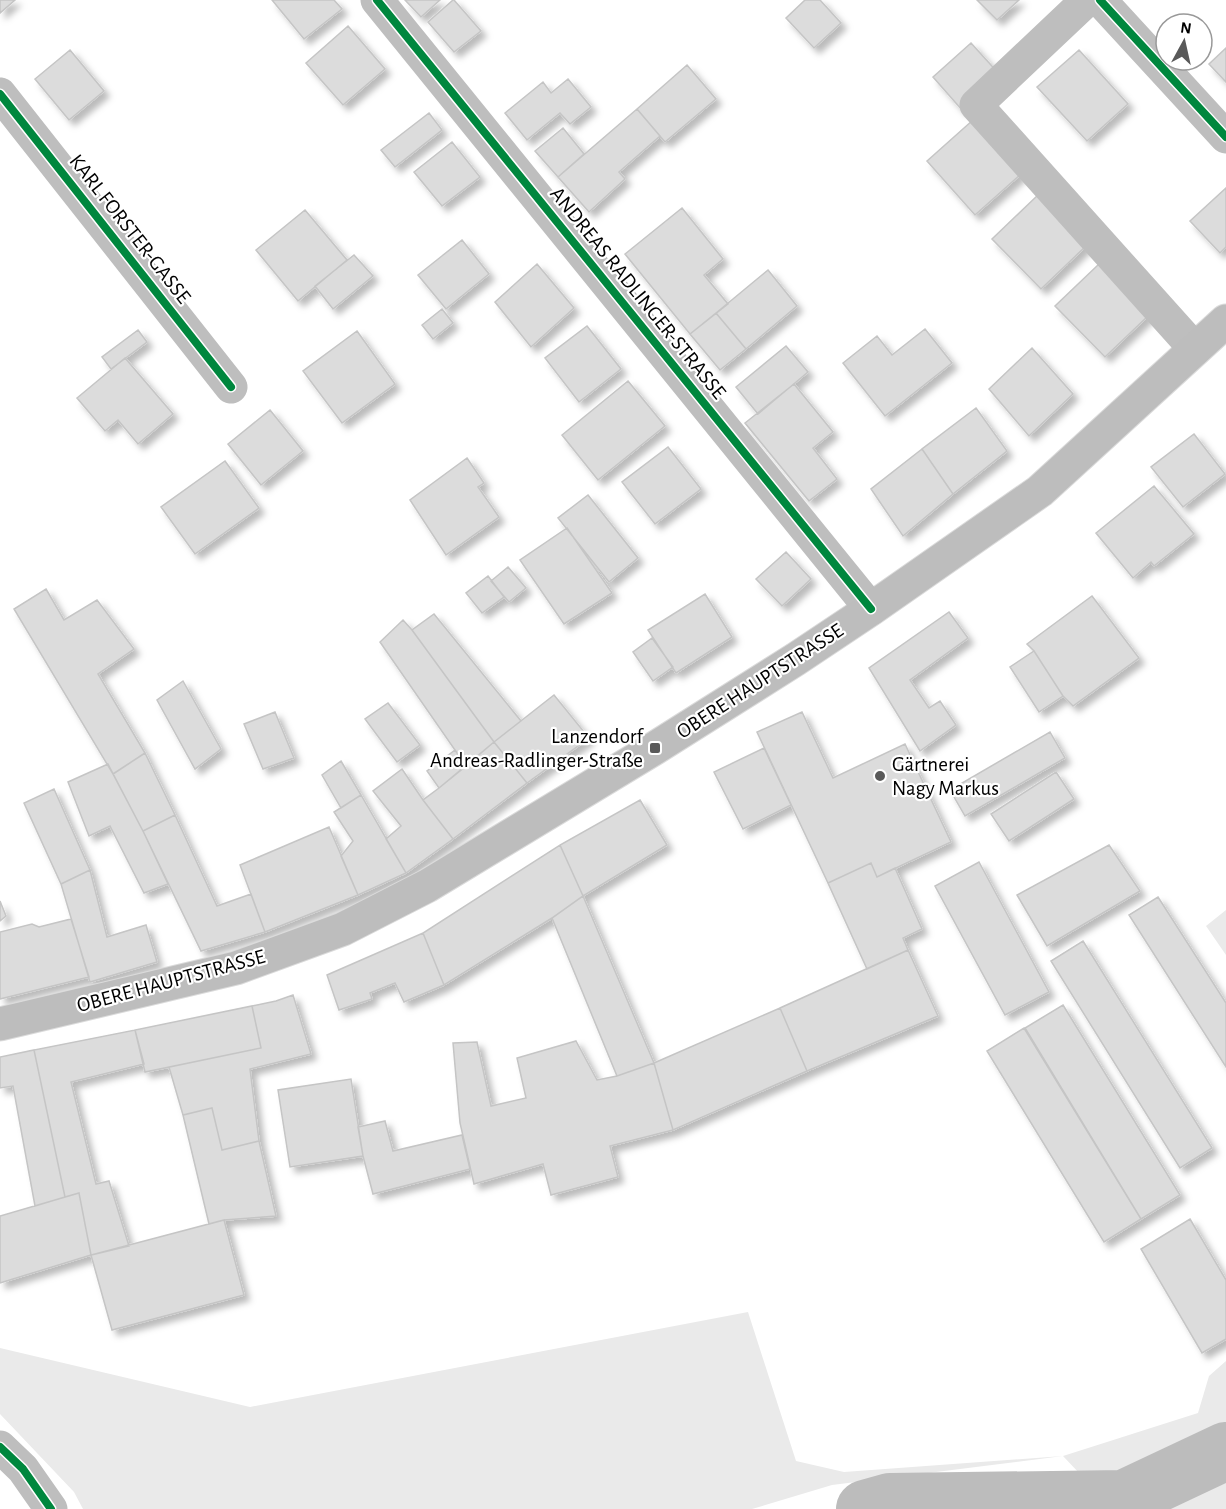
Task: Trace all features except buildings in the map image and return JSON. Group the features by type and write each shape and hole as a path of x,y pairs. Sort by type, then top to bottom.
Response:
{"main road":[{"name":"OBERE HAUPTSTRASSE","path":"0,1024 236,968 343,929 427,886 626,766 796,659 1040,490 1226,321"}],"street":[{"name":"ANDREAS RADLINGER-STRASSE","path":"377,0 871,609"},
{"path":"1087,0 976,105 1195,349"},
{"path":"1100,0 1226,137"},
{"name":"KARL FORSTER-GASSE","path":"0,94 231,387"},
{"path":"0,1447 23,1469 51,1509"}],"shaded area":[{"path":"1226,910 1226,955 1206,926"},
{"path":"748,1312 796,1461 844,1472 1063,1456 832,1485 752,1509 83,1509 74,1492 0,1414 0,1348 250,1407"},
{"path":"1226,1361 1226,1509 1113,1509 1063,1456 1198,1413 1209,1376"}],"waterway":[{"path":"865,1509 890,1502 1124,1499 1226,1451"}],"cycle path":[{"path":"377,0 871,609"},
{"path":"1100,0 1226,137"},
{"path":"0,94 231,387"},
{"path":"0,1447 23,1469 51,1509"}],"place":[{"name":"Lanzendorf Andreas-Radlinger-Straße","path":"655,748"},
{"name":"Gärtnerei Nagy Markus","path":"880,776"}]}
